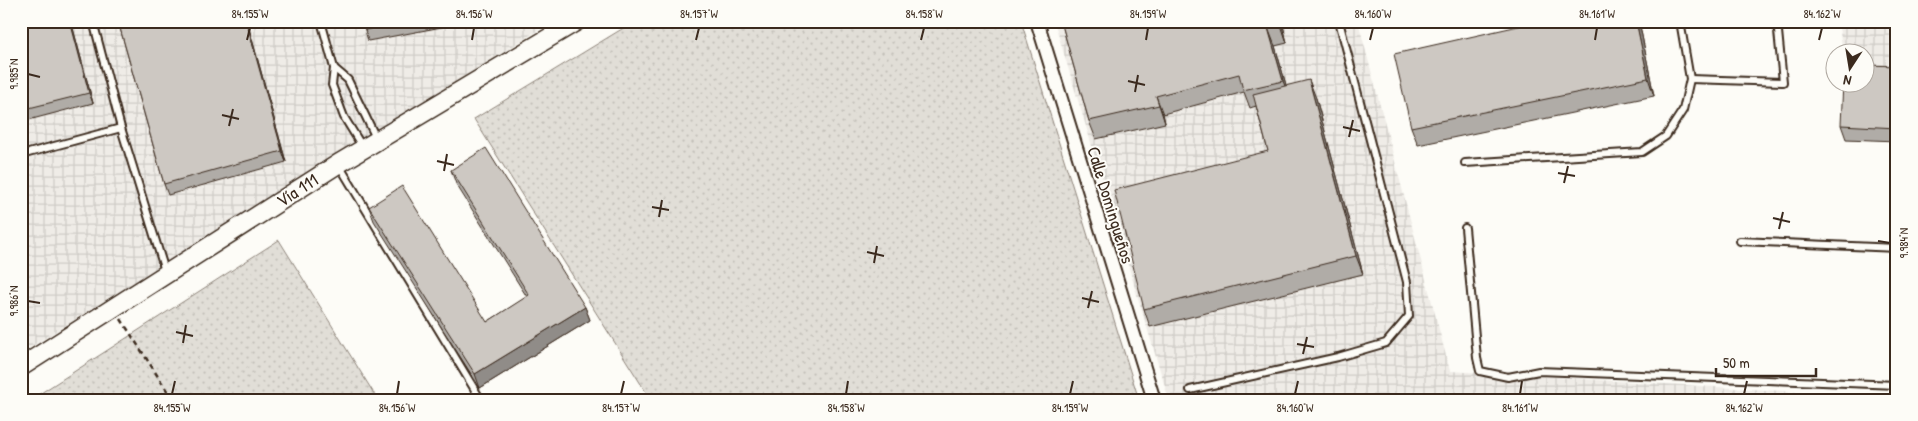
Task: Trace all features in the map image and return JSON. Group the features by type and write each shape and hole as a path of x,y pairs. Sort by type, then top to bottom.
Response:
{"main road":[{"name":"Vía 111","path":"21,367 338,164 578,21"}],"street":[{"name":"Calle Domingueños","path":"1037,21 1154,400"}],"lane":[{"path":"93,21 121,128 166,275"},
{"path":"321,21 334,68 332,85 344,116 370,145"},
{"path":"1190,390 1386,343 1409,316 1406,282 1339,21"},
{"path":"1465,163 1642,152 1666,136 1683,110 1690,79 1680,21"},
{"path":"1690,79 1783,82 1778,21"},
{"path":"334,68 348,80 370,145"},
{"path":"21,155 121,128"},
{"path":"338,164 480,400"},
{"path":"1465,228 1477,358 1480,371 1508,377 1539,371 1897,385"},
{"path":"1740,241 1897,248"}],"path":[{"path":"113,308 173,400"}],"shaded area":[{"path":"21,21 553,21 21,353"},
{"path":"635,21 1021,21 1139,400 651,400 474,119"},
{"path":"1054,21 1358,21 1450,371 1897,398 1897,400 1169,400"},
{"path":"1838,21 1897,21 1897,68 1876,67 1876,42 1841,42"},
{"path":"279,240 378,400 30,400"}],"building":[{"path":"21,21 70,21 89,93 21,110"},
{"path":"118,21 246,21 282,151 164,184"},
{"path":"363,21 410,21 365,30"},
{"path":"1061,21 1280,21 1281,25 1268,28 1283,81 1243,90 1239,74 1156,96 1159,105 1089,121"},
{"path":"1541,21 1636,21 1648,78 1411,127 1394,54"},
{"path":"1876,65 1897,66 1897,128 1841,125 1843,92 1876,92"},
{"path":"1309,80 1356,256 1144,309 1114,190 1268,151 1253,94"},
{"path":"486,148 585,307 475,374 369,207 402,186 487,322 529,295 451,170"}]}
